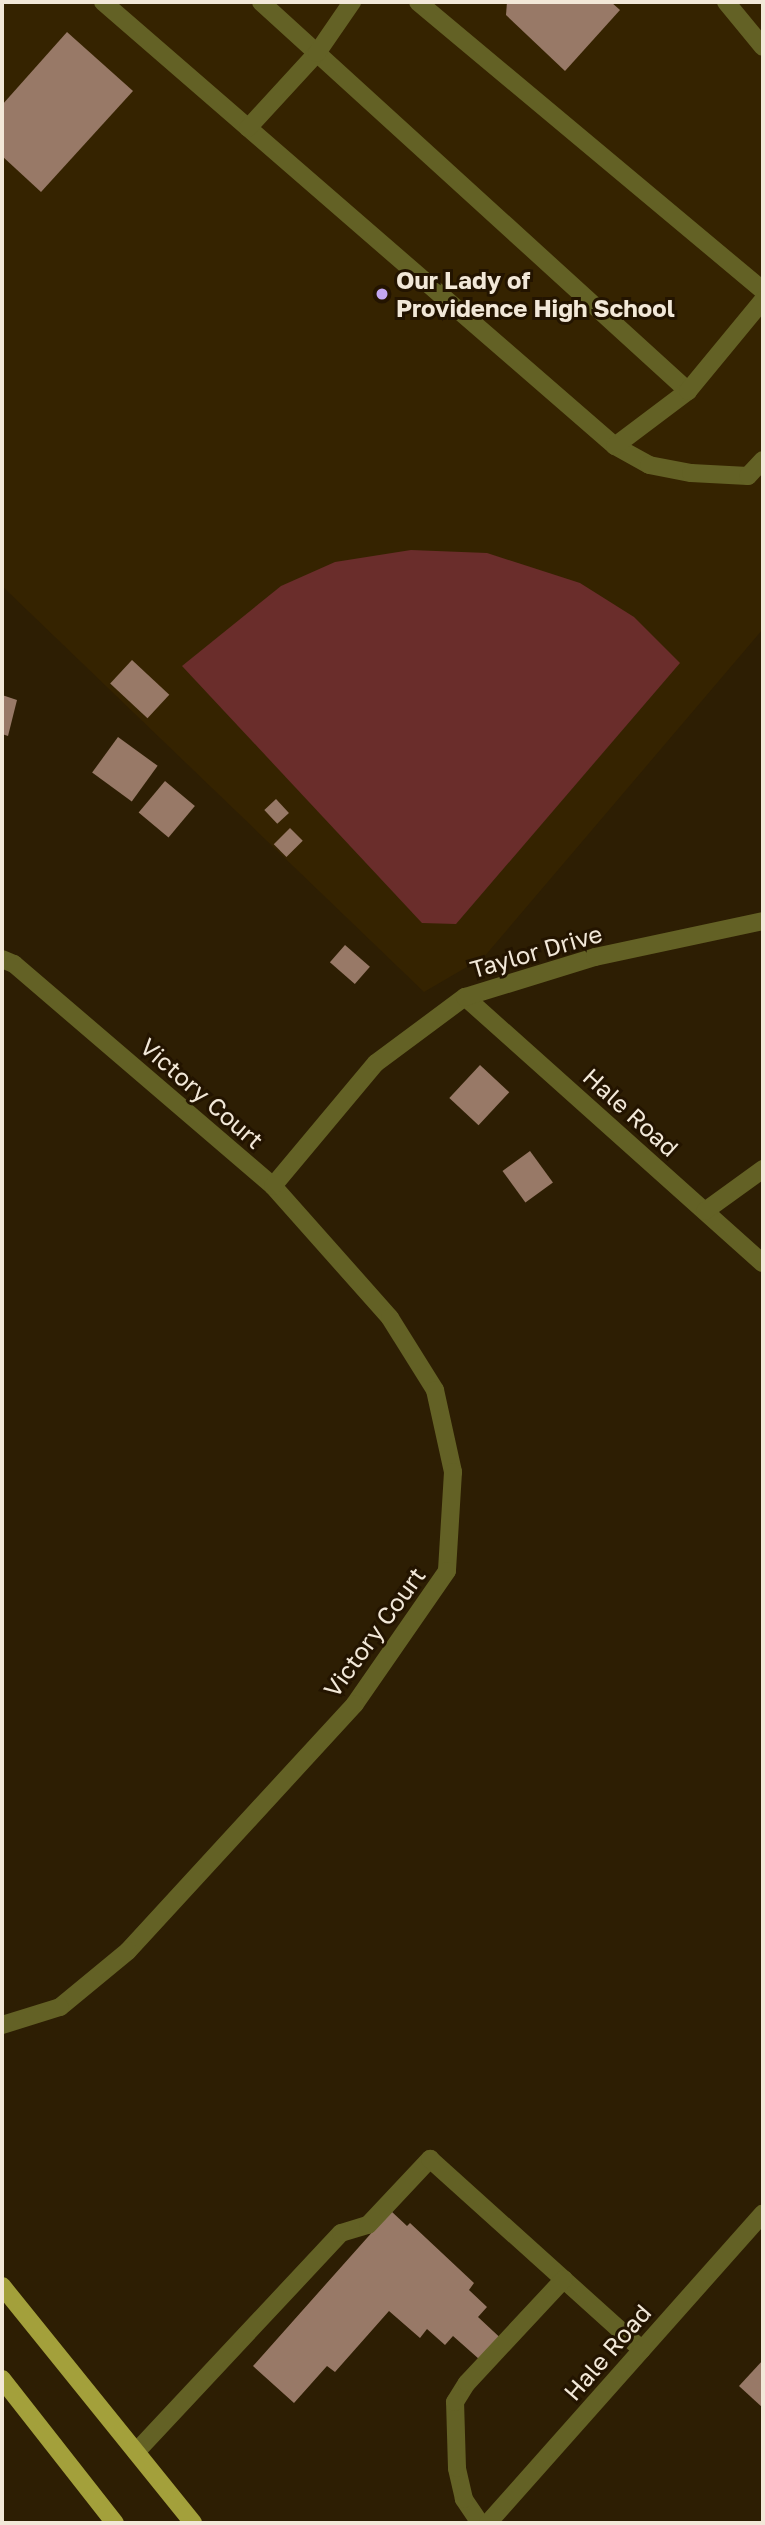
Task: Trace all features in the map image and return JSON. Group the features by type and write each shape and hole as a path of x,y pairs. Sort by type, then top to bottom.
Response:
{"main road":[{"path":"2,2286 193,2523"},
{"path":"2,2379 115,2523"}],"street":[{"path":"103,2 615,446 649,465 691,472 748,476 763,460"},
{"path":"261,2 688,391"},
{"path":"248,128 317,53 352,2"},
{"path":"418,2 763,290"},
{"path":"726,2 763,47"},
{"path":"615,446 688,391 763,300"},
{"name":"Taylor Drive","path":"273,1186 376,1063 465,997 595,957 763,921"},
{"name":"Victory Court","path":"2,959 14,964 273,1186 390,1318 435,1390 453,1472 447,1571 355,1704 128,1951 61,2007 2,2025"},
{"name":"Hale Road","path":"465,997 763,1263"},
{"path":"705,1211 763,1169"},
{"path":"136,2452 341,2233 368,2225 430,2159 642,2350"},
{"name":"Hale Road","path":"488,2523 763,2213"},
{"path":"480,2523 464,2499 457,2468 455,2402 467,2383 564,2279"}],"shaded area":[{"name":"Our Lady of Providence High School","path":"2,2 763,2 763,629 484,957 424,992 2,586"},
{"path":"411,550 487,553 580,583 634,617 680,663 456,924 422,923 182,666 281,586 335,562"}],"building":[{"path":"507,2 611,2 620,10 565,71 506,15"},
{"path":"67,32 133,91 41,192 2,156 2,105"},
{"path":"132,660 169,695 147,718 110,683"},
{"path":"2,695 17,700 8,736 2,734"},
{"path":"118,737 158,766 132,801 92,773"},
{"path":"165,781 195,806 169,837 139,812"},
{"path":"276,799 289,813 277,824 264,810"},
{"path":"290,828 303,841 286,857 274,844"},
{"path":"345,945 370,967 355,984 330,962"},
{"path":"480,1065 509,1092 479,1125 449,1098"},
{"path":"530,1151 553,1183 525,1203 502,1171"},
{"path":"391,2211 407,2226 410,2223 474,2283 469,2290 487,2307 478,2317 508,2345 488,2367 453,2336 445,2345 427,2329 420,2338 389,2311 335,2372 327,2366 294,2403 253,2366"},
{"path":"763,2360 763,2408 739,2386"}],"place":[{"name":"Our Lady of Providence High School","path":"382,294"}]}
